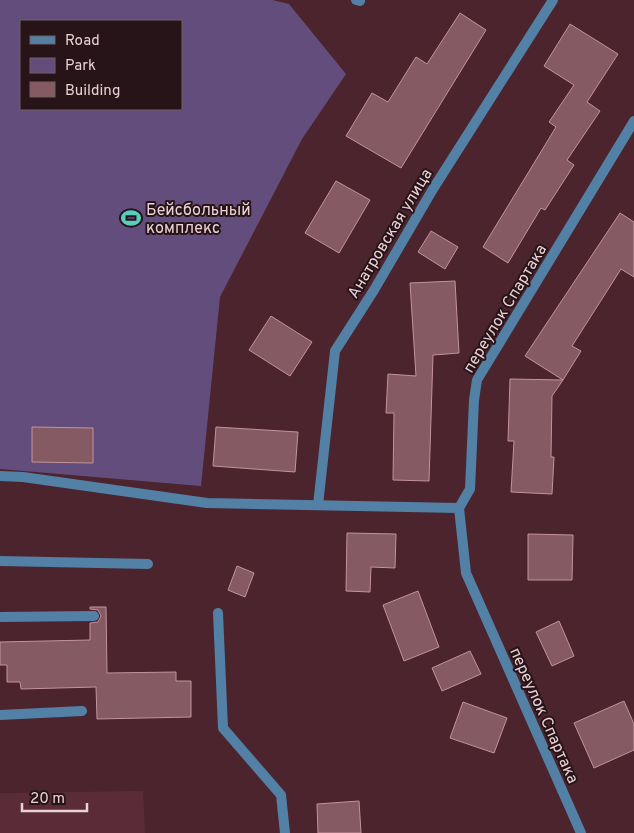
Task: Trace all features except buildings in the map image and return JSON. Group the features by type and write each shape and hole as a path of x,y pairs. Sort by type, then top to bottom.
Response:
{"street":[{"name":"Анатровская улица","path":"318,505 335,351 374,290 433,188 553,0"},
{"name":"переулок Спартака","path":"581,833 466,573 459,508 470,489 474,400 477,380 634,121"},
{"path":"0,476 24,476 207,503 459,508"},
{"path":"0,561 148,564"},
{"path":"218,613 223,728 281,795 285,833"},
{"path":"0,617 94,616"},
{"path":"0,714 82,712"}],"shaded area":[{"path":"143,791 145,833 0,833 0,793"}],"green space":[{"name":"Бейсбольный комплекс","path":"0,0 272,0 289,4 346,74 302,139 220,297 201,486 0,469"}],"place":[{"name":"Бейсбольный комплекс","path":"131,218"}]}
